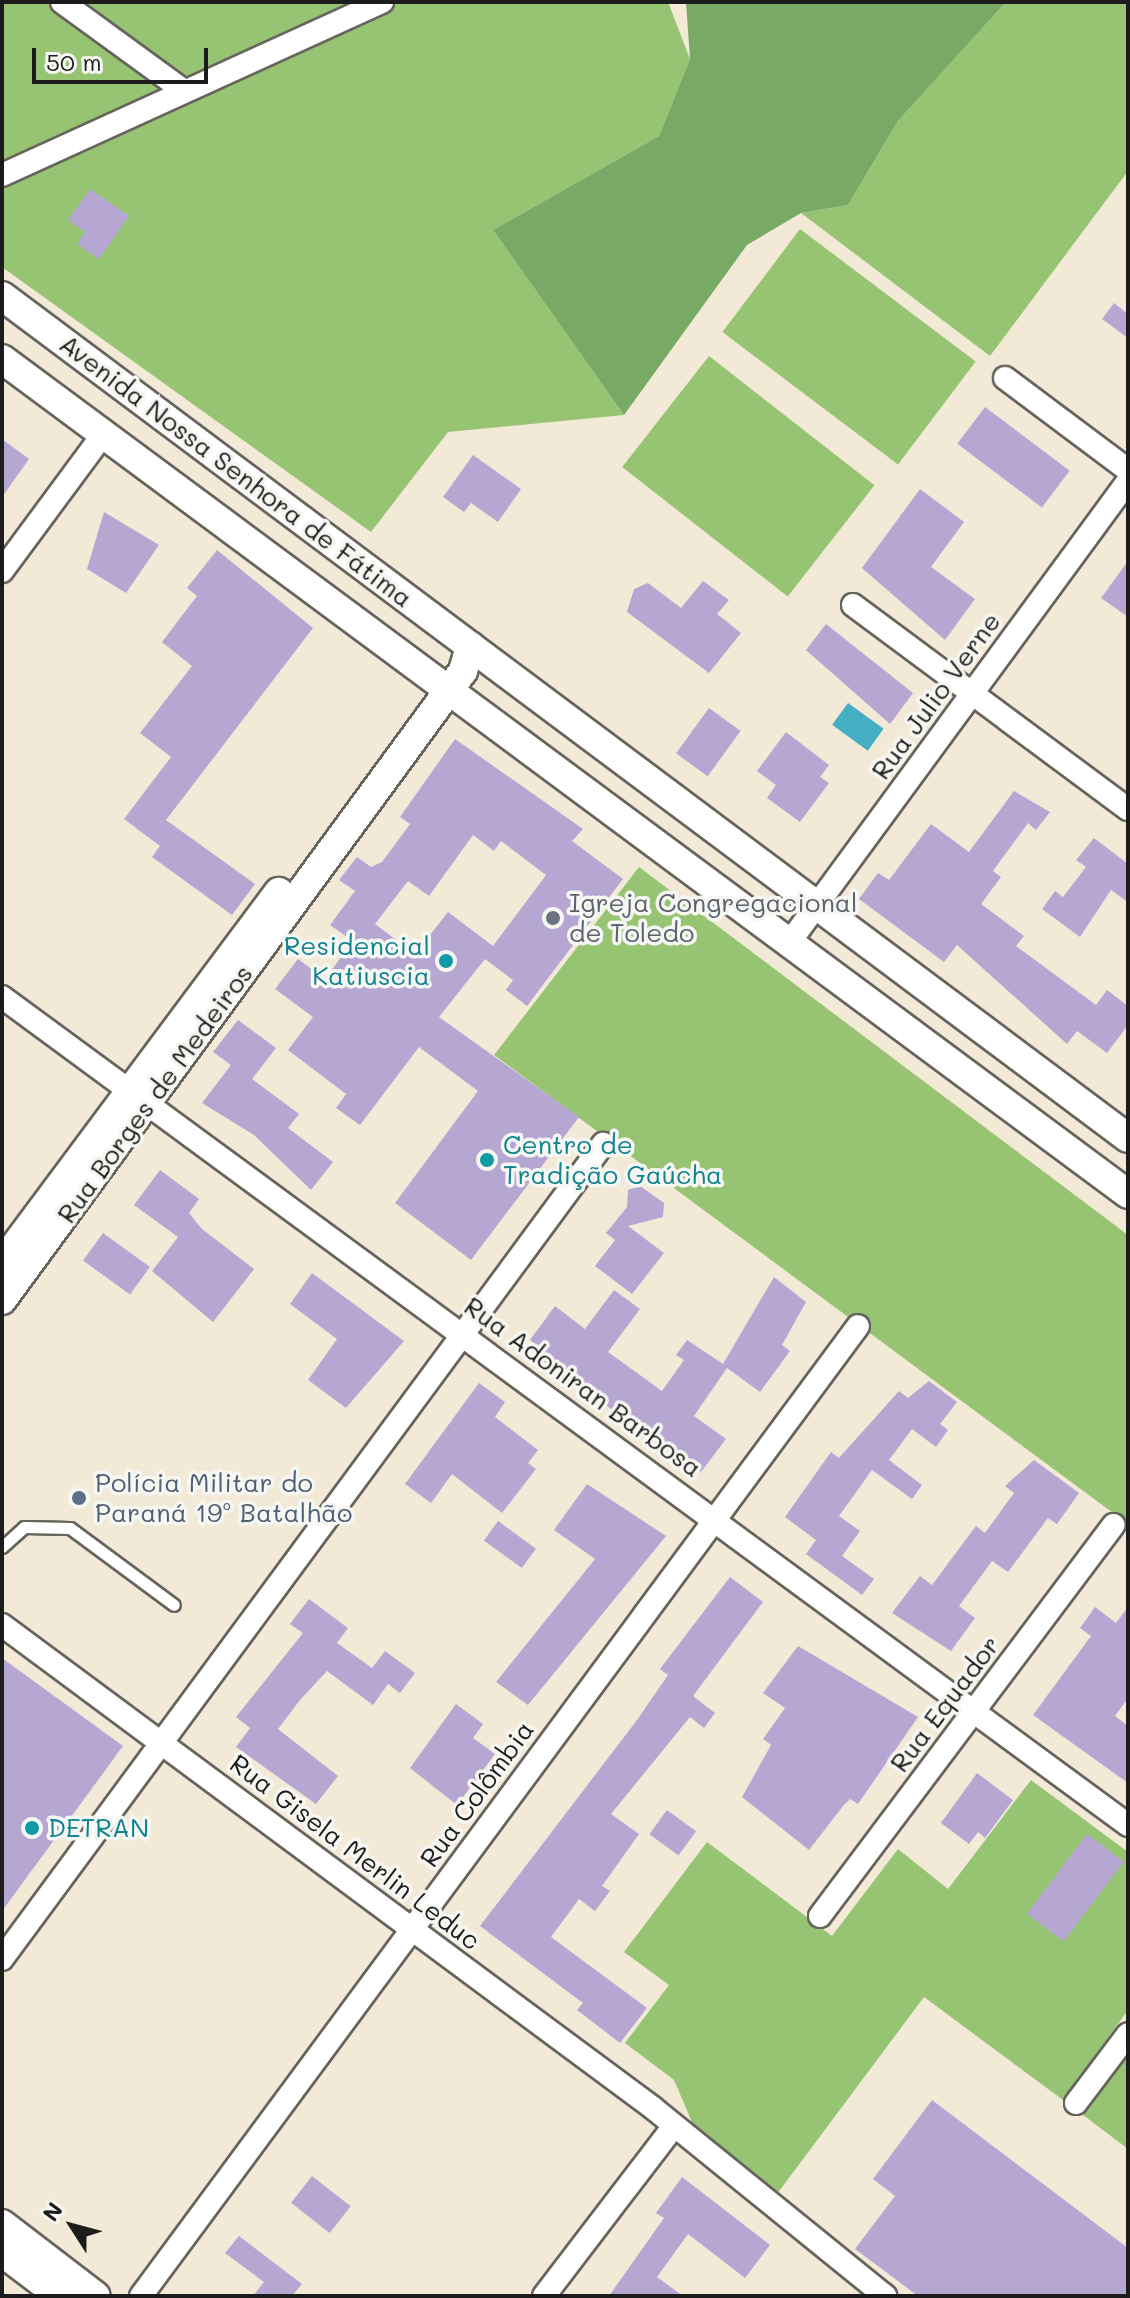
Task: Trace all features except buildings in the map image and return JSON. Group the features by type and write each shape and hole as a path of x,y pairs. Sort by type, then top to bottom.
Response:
{"street":[{"path":"62,2 184,91"},
{"path":"2,175 382,2"},
{"name":"Avenida Nossa Senhora de Fátima","path":"2,296 1128,1138"},
{"name":"Avenida Nossa Senhora de Fátima","path":"2,359 105,432 440,688 1125,1186"},
{"path":"1005,378 1128,470"},
{"path":"2,571 105,432"},
{"name":"Rua Julio Verne","path":"789,943 1128,481"},
{"path":"853,605 1128,809"},
{"path":"440,688 455,653 470,646"},
{"name":"Rua Borges de Medeiros","path":"2,1300 141,1098 440,688"},
{"name":"Rua Adoniran Barbosa","path":"2,997 463,1333 1128,1825"},
{"name":"Rua Borges de Medeiros","path":"2,1263 141,1098"},
{"path":"2,1959 603,1144"},
{"name":"Rua Colômbia","path":"141,2296 858,1326"},
{"name":"Rua Equador","path":"820,1916 1114,1525"},
{"name":"Rua Gisela Merlin Leduc","path":"2,1625 674,2126 885,2296"},
{"path":"1076,2103 1128,2034"},
{"path":"544,2296 674,2126"},
{"path":"2,2224 96,2296"},
{"path":"2,2252 60,2296"}],"lane":[{"path":"2,1547 24,1527 70,1528 174,1605"}],"green space":[{"path":"2,2 668,2 690,59 659,136 493,230 624,415 448,432 371,532 2,267"},
{"path":"686,2 1006,2 898,121 848,205 801,213 747,245 624,415 493,230 659,136 690,59"},
{"path":"1006,2 1128,2 1128,171 990,356 801,213 848,205 898,121"},
{"path":"800,229 976,361 898,464 722,332"},
{"path":"709,356 874,485 788,596 622,467"},
{"path":"639,867 1128,1235 1128,1524 494,1055"},
{"path":"1031,1780 1128,1852 1128,2010 1063,2100 924,1997 777,2194 698,2136 674,2080 625,2043 669,1985 624,1952 707,1842 832,1936 898,1849 948,1889"},
{"path":"1128,2055 1128,2149 1083,2115"}],"water":[{"path":"848,703 884,729 868,751 832,725"}],"place":[{"name":"Igreja Congregacional de Toledo","path":"553,918"},
{"name":"Residencial Katiuscia","path":"446,961"},
{"name":"Centro de Tradição Gaúcha","path":"487,1160"},
{"name":"Polícia Militar do Paraná 19º Batalhão","path":"79,1498"},
{"name":"DETRAN","path":"32,1828"}]}
